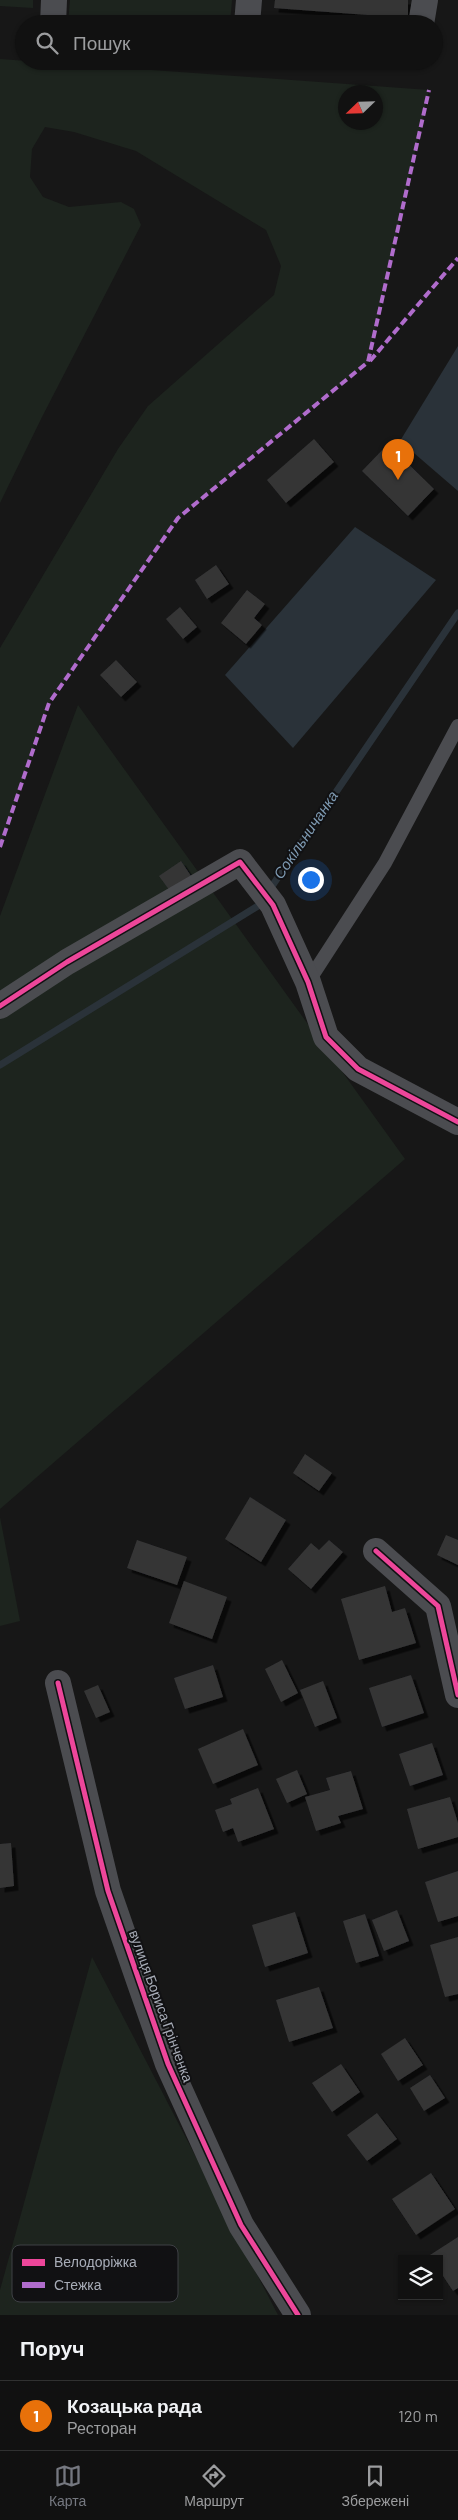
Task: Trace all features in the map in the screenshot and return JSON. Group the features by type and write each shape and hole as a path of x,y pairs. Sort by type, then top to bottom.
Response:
{"street":[{"path":"53,15 54,0"},
{"path":"248,15 249,0"},
{"path":"422,15 425,0"},
{"path":"0,1006 67,962 240,862 269,899 308,982 326,1037 358,1069 456,1118"},
{"path":"376,1551 438,1606 458,1695"},
{"name":"вулиця Бориса Грінченка","path":"58,1684 108,1891 168,2064 241,2226 298,2315"}],"lane":[{"path":"308,982 385,863 458,726"}],"shaded area":[{"path":"0,0 33,0 33,8 0,6"},
{"path":"70,0 232,0 231,15 69,15"},
{"path":"0,59 15,60 15,70 152,70 360,85 338,85 338,130 383,130 383,87 429,90 368,362 178,518 49,703 0,847 0,648 118,449 148,406 274,295 281,266 266,230 136,151 74,132 45,127 32,149 30,177 43,197 69,207 121,202 134,209 141,225 0,503"},
{"path":"458,346 458,491 400,441"},
{"path":"355,527 436,580 293,748 225,675"},
{"path":"78,705 405,1159 0,1509 0,916"},
{"path":"0,1517 20,1621 0,1626"},
{"path":"92,1957 278,2315 0,2315 0,2290 12,2247 12,2302 178,2302 178,2245 12,2245"}],"building":[{"path":"275,0 408,0 408,15 368,15 274,8"},
{"path":"314,439 334,462 286,503 267,480"},
{"path":"388,444 434,489 408,516 362,471"},
{"path":"216,565 229,584 207,599 195,580"},
{"path":"247,590 265,604 254,618 262,625 246,644 221,623"},
{"path":"180,607 197,627 183,639 166,619"},
{"path":"116,660 137,682 121,697 100,675"},
{"path":"181,861 191,876 170,891 159,876"},
{"path":"305,1454 332,1473 319,1491 293,1473"},
{"path":"250,1497 286,1520 261,1562 225,1539"},
{"path":"446,1535 458,1540 458,1565 437,1555"},
{"path":"137,1540 187,1557 177,1585 127,1568"},
{"path":"329,1540 343,1552 311,1589 288,1569 311,1543 319,1550"},
{"path":"184,1581 227,1597 212,1639 169,1623"},
{"path":"385,1586 392,1612 405,1608 416,1643 359,1660 341,1599"},
{"path":"282,1660 298,1693 281,1702 265,1669"},
{"path":"213,1665 223,1697 185,1709 174,1678"},
{"path":"411,1675 424,1713 382,1727 369,1688"},
{"path":"323,1681 337,1718 315,1727 300,1690"},
{"path":"98,1685 110,1712 96,1718 84,1691"},
{"path":"243,1729 258,1765 213,1784 198,1749"},
{"path":"432,1743 443,1775 410,1786 399,1754"},
{"path":"297,1770 307,1794 287,1803 276,1779"},
{"path":"351,1771 363,1809 338,1816 341,1823 316,1831 305,1797 330,1790 326,1778"},
{"path":"258,1788 274,1829 238,1842 233,1828 223,1832 215,1810 232,1804 230,1799"},
{"path":"450,1797 458,1823 458,1837 418,1849 407,1809"},
{"path":"11,1843 14,1886 0,1888 0,1844"},
{"path":"458,1871 458,1916 438,1922 425,1882"},
{"path":"397,1910 409,1941 384,1951 372,1920"},
{"path":"295,1912 308,1953 265,1967 252,1925"},
{"path":"365,1914 379,1956 356,1963 343,1921"},
{"path":"458,1937 458,1994 445,1997 430,1945"},
{"path":"319,1987 333,2028 289,2042 276,2000"},
{"path":"405,2038 423,2065 398,2081 381,2054"},
{"path":"341,2064 360,2092 332,2112 312,2083"},
{"path":"430,2075 445,2098 424,2111 410,2088"},
{"path":"377,2113 397,2139 367,2161 347,2135"},
{"path":"431,2173 455,2209 416,2235 392,2199"},
{"path":"458,2237 458,2288 453,2291 443,2276 443,2255 430,2255"}],"waterway":[{"name":"Сокільничанка","path":"268,892 458,613"},
{"name":"Сокільничанка","path":"0,1065 258,906 262,900"}],"marked path":[{"path":"0,847 49,703 178,518 368,362 429,90"},
{"path":"370,361 458,258"}],"cycle path":[{"path":"0,1006 67,962 240,862 273,905 308,982 326,1037 358,1069 458,1122"},
{"path":"376,1551 438,1606 458,1695"},
{"path":"58,1683 108,1891 168,2064 241,2225 298,2315"}],"place":[{"name":"Козацька рада","path":"398,480"}]}
